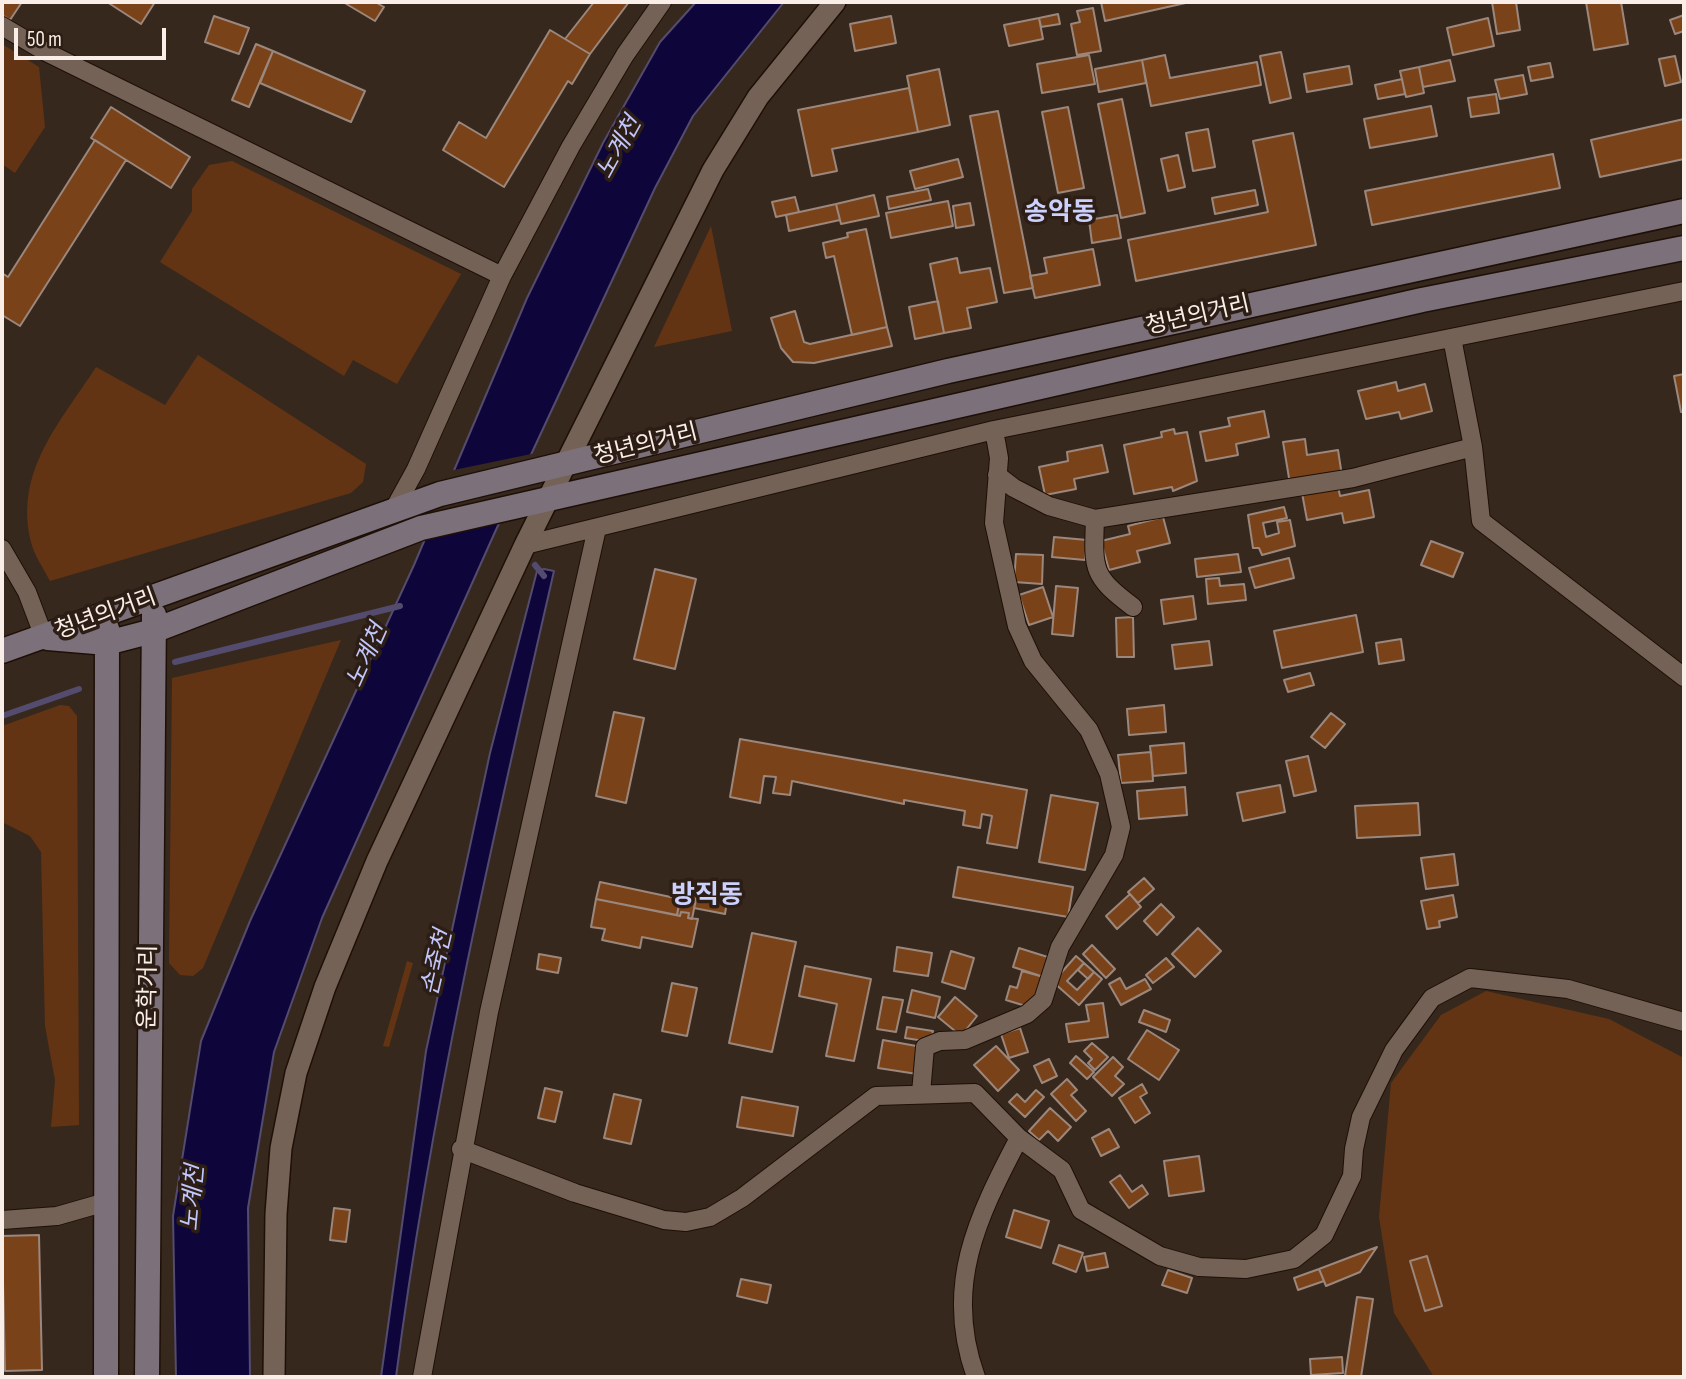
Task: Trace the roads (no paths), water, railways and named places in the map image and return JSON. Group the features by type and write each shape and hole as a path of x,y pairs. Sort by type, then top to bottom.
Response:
{"main road":[{"name":"청년의거리","path":"44,637 107,611 155,597 440,494 948,372 1684,211"},
{"name":"청년의거리","path":"44,637 107,643 153,631 421,528 1409,303 1684,248"},
{"name":"운학거리","path":"147,1377 155,597"},
{"name":"운학거리","path":"106,1377 107,611"},
{"path":"2,651 44,637"}],"street":[{"path":"394,509 416,469 502,276 625,55 662,2"},
{"path":"274,1377 276,1214 281,1148 296,1073 326,987 377,860 525,545 713,170 758,97 835,2"},
{"path":"2,26 46,52 502,276"},
{"path":"525,545 994,430 1684,291"},
{"path":"1452,338 1474,447 1481,521 1684,677"},
{"path":"920,1093 925,1047 940,1041 965,1040 1027,1014 1043,1000 1060,947 1114,855 1121,827 1109,774 1089,730 1033,661 1017,626 994,523 999,458 994,430"},
{"path":"997,475 1014,488 1049,506 1094,519 1353,478 1474,447"},
{"path":"1094,519 1093,559 1102,584 1133,607"},
{"path":"422,1377 461,1149 489,1012 597,528"},
{"path":"2,549 27,592 44,637"},
{"path":"461,1149 575,1193 664,1220 686,1222 710,1217 742,1198 876,1096 975,1093 1019,1138 1062,1170 1081,1210 1160,1256 1199,1267 1246,1269 1294,1259 1324,1235 1352,1176 1361,1117 1394,1050 1432,998 1470,978 1568,989 1684,1022"},
{"path":"976,1377 968,1355 961,1310 964,1269 983,1206 1019,1138"},
{"path":"2,1220 57,1216 106,1202"}],"water":[{"name":"노계천","path":"696,2 784,2 693,116 655,188 495,532 322,918 274,1052 248,1208 250,1377 176,1377 173,1216 201,1041 250,921 414,565 527,298 603,143 660,42"},
{"path":"537,571 554,571 486,871 445,1073 410,1275 396,1377 381,1377 426,1051 490,753"}],"waterway":[{"name":"손죽천","path":"535,565 544,576"},
{"name":"노계천","path":"175,662 400,606"},
{"path":"2,716 79,689"}],"district":[{"name":"송악동","path":"1060,213"},
{"name":"방직동","path":"707,896"}]}
